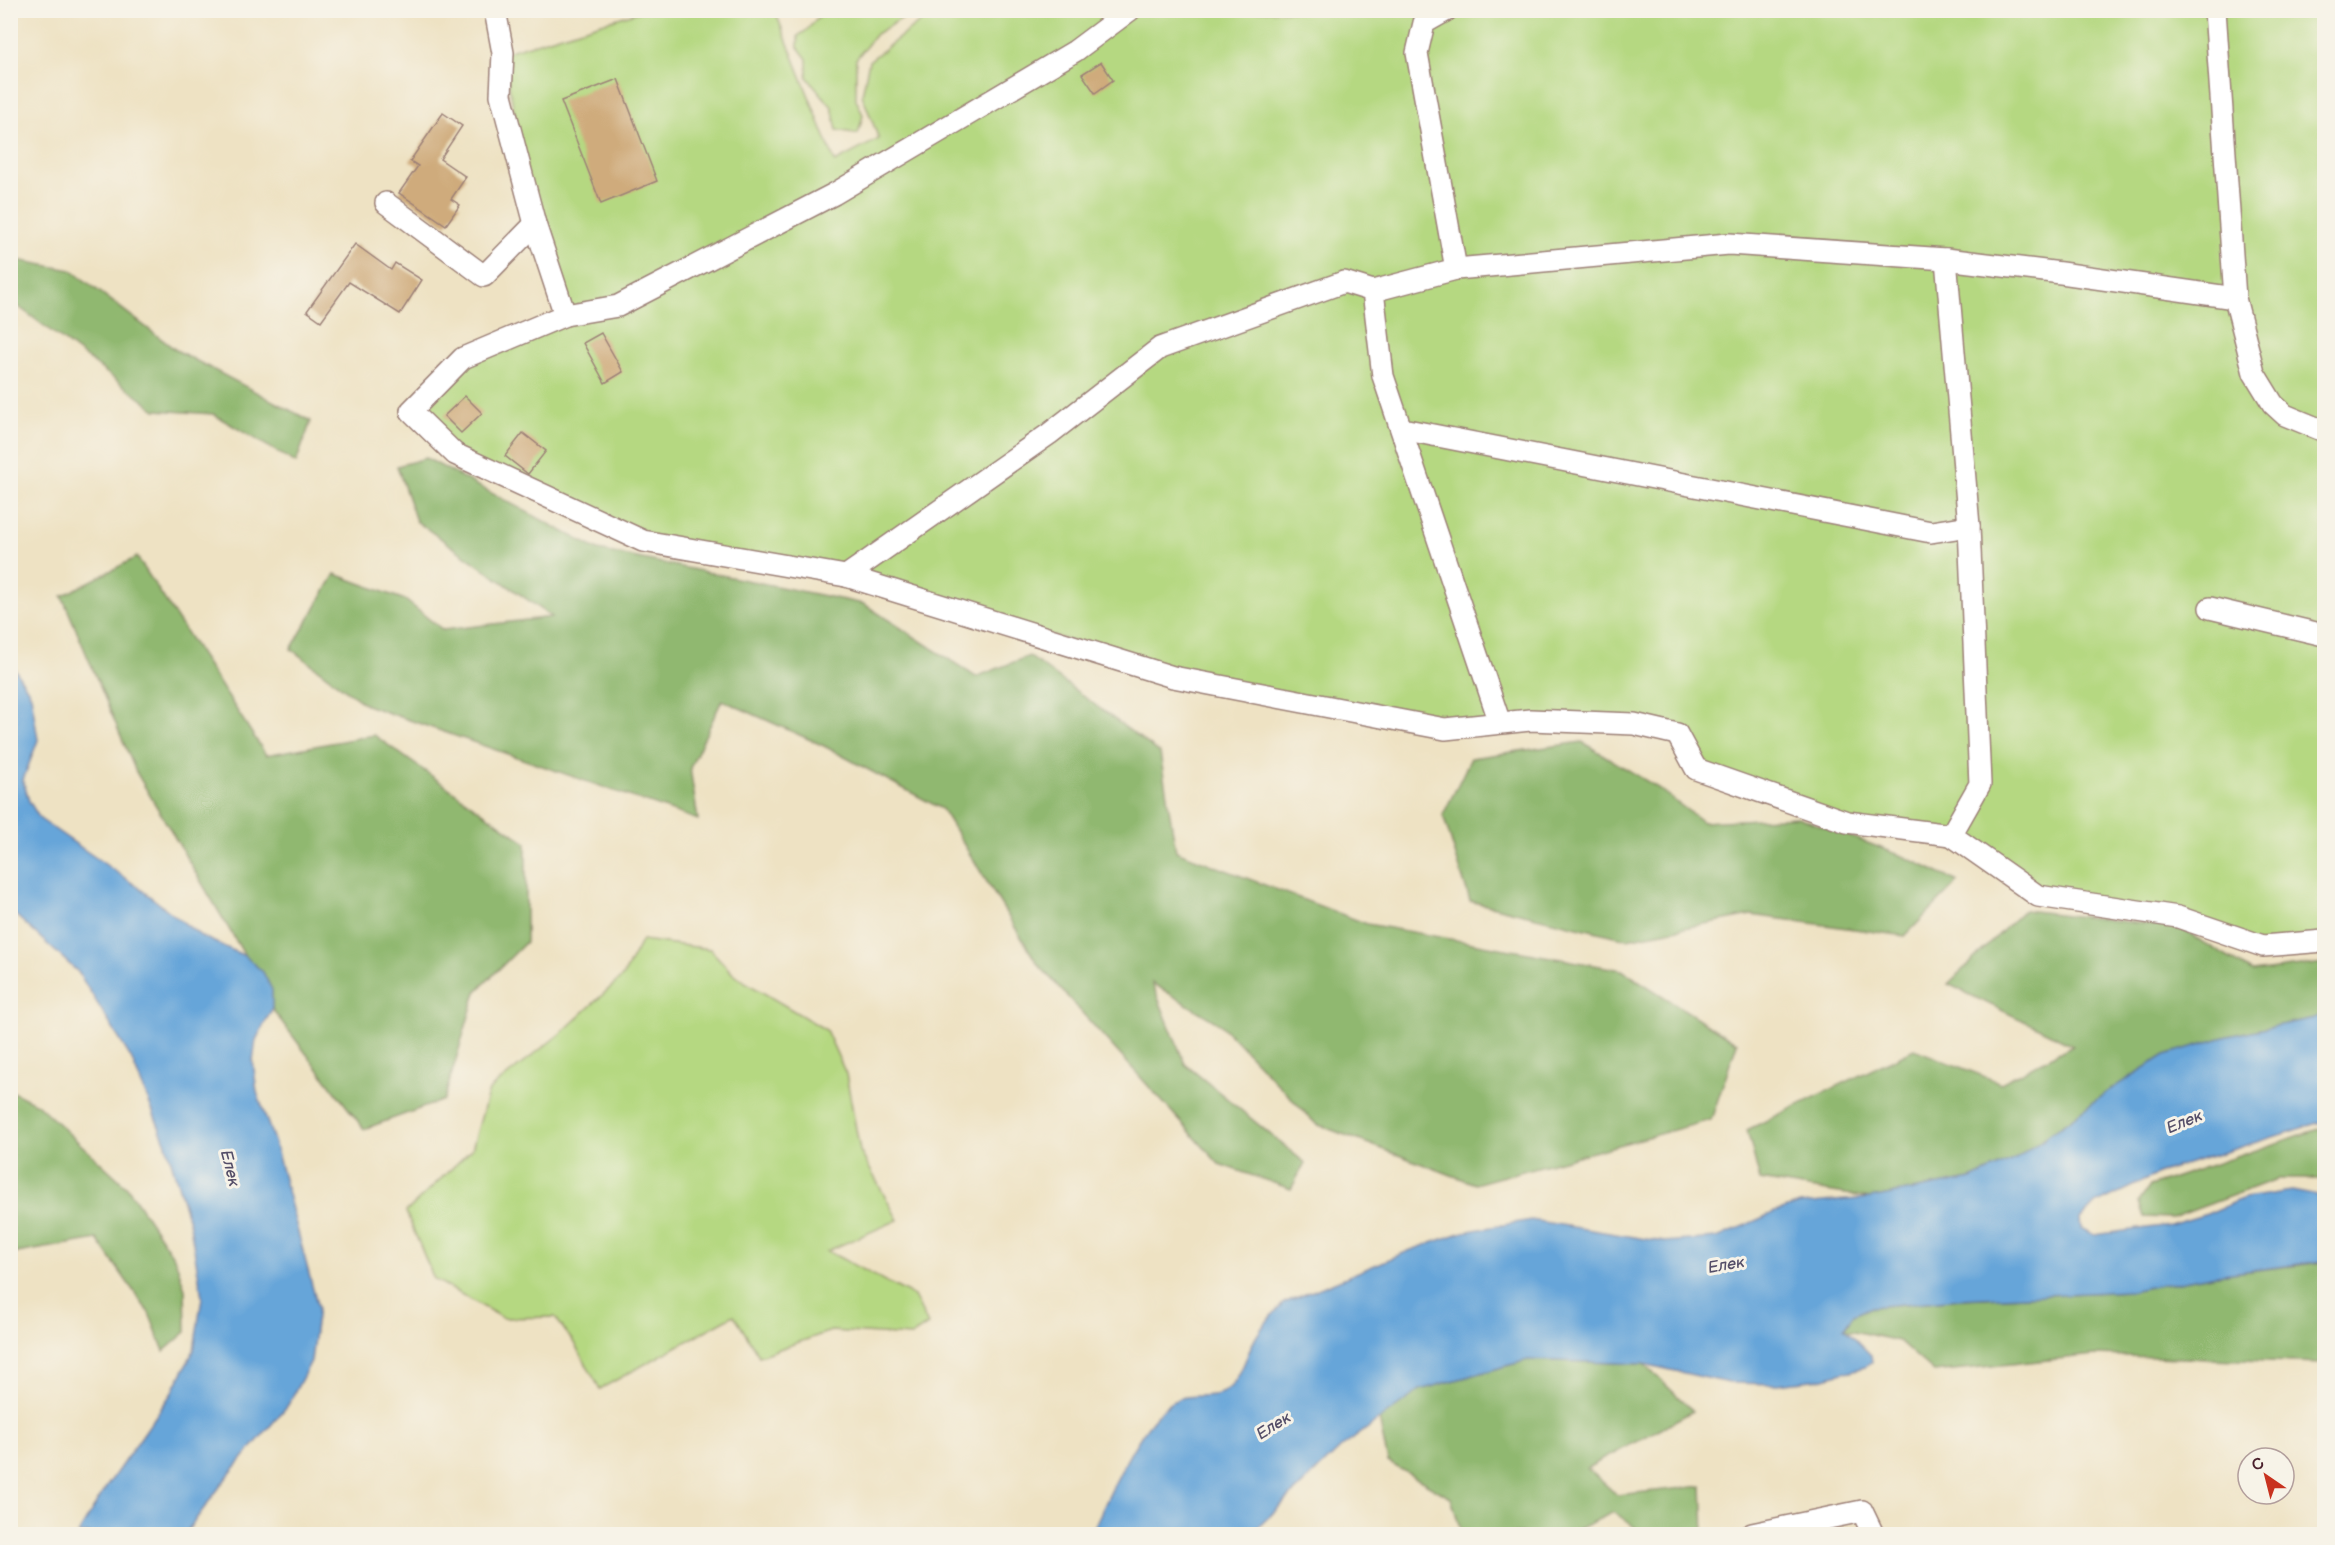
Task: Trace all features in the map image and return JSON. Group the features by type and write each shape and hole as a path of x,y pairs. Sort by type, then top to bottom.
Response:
{"lane":[{"path":"495,10 503,53 501,95 535,224 565,315"},
{"path":"1130,10 1075,51 834,194 618,306 565,315 463,358 411,411 455,454 643,541 846,576 1173,677 1445,729 1530,720 1634,724 1677,734 1696,769 1847,822 1951,835 2038,896 2178,917 2263,946 2325,941"},
{"path":"1447,10 1421,17 1417,53 1456,269"},
{"path":"2215,10 2235,298 2254,373 2264,391 2285,415 2325,431"},
{"path":"386,203 484,276 535,224"},
{"path":"846,576 1049,434 1160,348 1344,282 1373,291 1456,269 1729,244 1946,259 2235,298"},
{"path":"1946,259 1969,526 1980,784 1951,835"},
{"path":"1373,291 1383,376 1500,723"},
{"path":"1402,429 1931,532 1969,526"},
{"path":"2210,608 2325,635"},
{"path":"1752,1534 1862,1511 1873,1534"}],"green space":[{"path":"824,10 914,11 876,34 856,59 856,99 863,115 858,134 837,130 832,107 807,77 807,59 798,47 798,36 807,30"},
{"path":"641,11 775,11 835,162 879,139 862,95 869,61 934,11 2324,11 2324,941 2263,946 2038,896 1951,835 1847,822 1696,769 1677,734 1634,724 1445,729 1241,690 846,576 643,541 455,454 411,411 463,358 565,315 535,224 503,53"},
{"path":"11,259 71,270 176,350 311,421 296,463 213,414 156,410 11,301"},
{"path":"426,458 598,550 864,604 976,677 1029,656 1160,753 1176,851 1367,924 1622,970 1737,1043 1711,1120 1475,1184 1316,1124 1221,1025 1152,983 1185,1064 1305,1163 1291,1189 1219,1164 1037,963 942,809 824,746 722,700 690,768 698,820 366,705 291,649 335,574 405,600 443,630 552,617 416,521 397,466"},
{"path":"137,557 266,755 374,735 526,843 526,942 476,992 444,1100 364,1129 272,1009 269,984 258,968 245,956 136,772 62,596"},
{"path":"1582,742 1655,786 1703,822 1798,817 1905,857 1958,882 1905,936 1751,915 1627,939 1470,901 1443,815 1471,758"},
{"path":"2024,910 2180,928 2252,972 2324,963 2324,1016 2228,1036 2111,1089 2017,1158 1971,1179 1870,1198 1760,1180 1747,1130 1914,1049 2001,1083 2073,1045 1948,984"},
{"path":"642,940 710,949 735,976 826,1030 846,1074 860,1151 898,1220 827,1251 914,1296 928,1325 911,1336 831,1331 759,1356 734,1315 600,1389 574,1343 555,1317 503,1318 434,1279 406,1212 472,1149 489,1090 561,1033 623,976"},
{"path":"11,1091 37,1104 127,1187 175,1259 185,1289 186,1332 164,1351 149,1313 97,1239 11,1254"},
{"path":"2324,1127 2324,1179 2277,1179 2172,1218 2144,1217 2139,1202 2150,1186"},
{"path":"2324,1262 2324,1363 2095,1355 1934,1372 1899,1341 1844,1329 1853,1315 1871,1307 1959,1299 2129,1291 2216,1275"},
{"path":"1528,1360 1644,1364 1693,1411 1587,1468 1617,1495 1702,1486 1704,1534 1644,1534 1614,1512 1567,1534 1462,1534 1451,1498 1388,1462 1379,1419 1419,1390"}],"water":[{"name":"Елек","path":"11,663 31,695 38,740 23,780 29,801 40,819 138,887 201,936 245,956 263,972 272,990 272,1009 256,1040 253,1061 257,1092 274,1141 318,1308 311,1361 288,1405 227,1477 185,1534 78,1534 103,1492 171,1394 194,1350 202,1297 190,1225 166,1144 131,1058 78,972 11,911"},
{"name":"Елек","path":"2324,1016 2324,1121 2164,1171 2095,1204 2080,1220 2081,1228 2094,1235 2170,1225 2207,1214 2244,1198 2292,1191 2324,1197 2324,1261 2216,1275 2130,1291 1959,1299 1871,1307 1853,1315 1844,1328 1871,1355 1872,1362 1865,1367 1820,1379 1778,1384 1729,1383 1644,1364 1528,1360 1420,1390 1342,1447 1251,1534 1091,1534 1128,1457 1153,1419 1167,1406 1181,1398 1216,1395 1228,1389 1237,1378 1261,1330 1284,1303 1411,1250 1463,1232 1531,1220 1664,1242 1717,1238 1775,1212 1800,1204 1870,1198 1971,1179 2017,1158 2111,1089 2165,1055 2228,1036"}],"building":[{"path":"1101,62 1113,80 1095,93 1082,74"},
{"path":"618,79 657,181 601,204 561,101"},
{"path":"443,113 462,126 440,159 466,177 451,199 460,205 446,225 399,193 418,166 410,161"},
{"path":"355,244 391,270 395,263 422,280 400,314 349,282 321,321 307,311"},
{"path":"601,333 623,372 605,383 583,343"},
{"path":"465,396 482,413 461,433 444,416"},
{"path":"523,433 546,451 528,474 505,456"}]}
